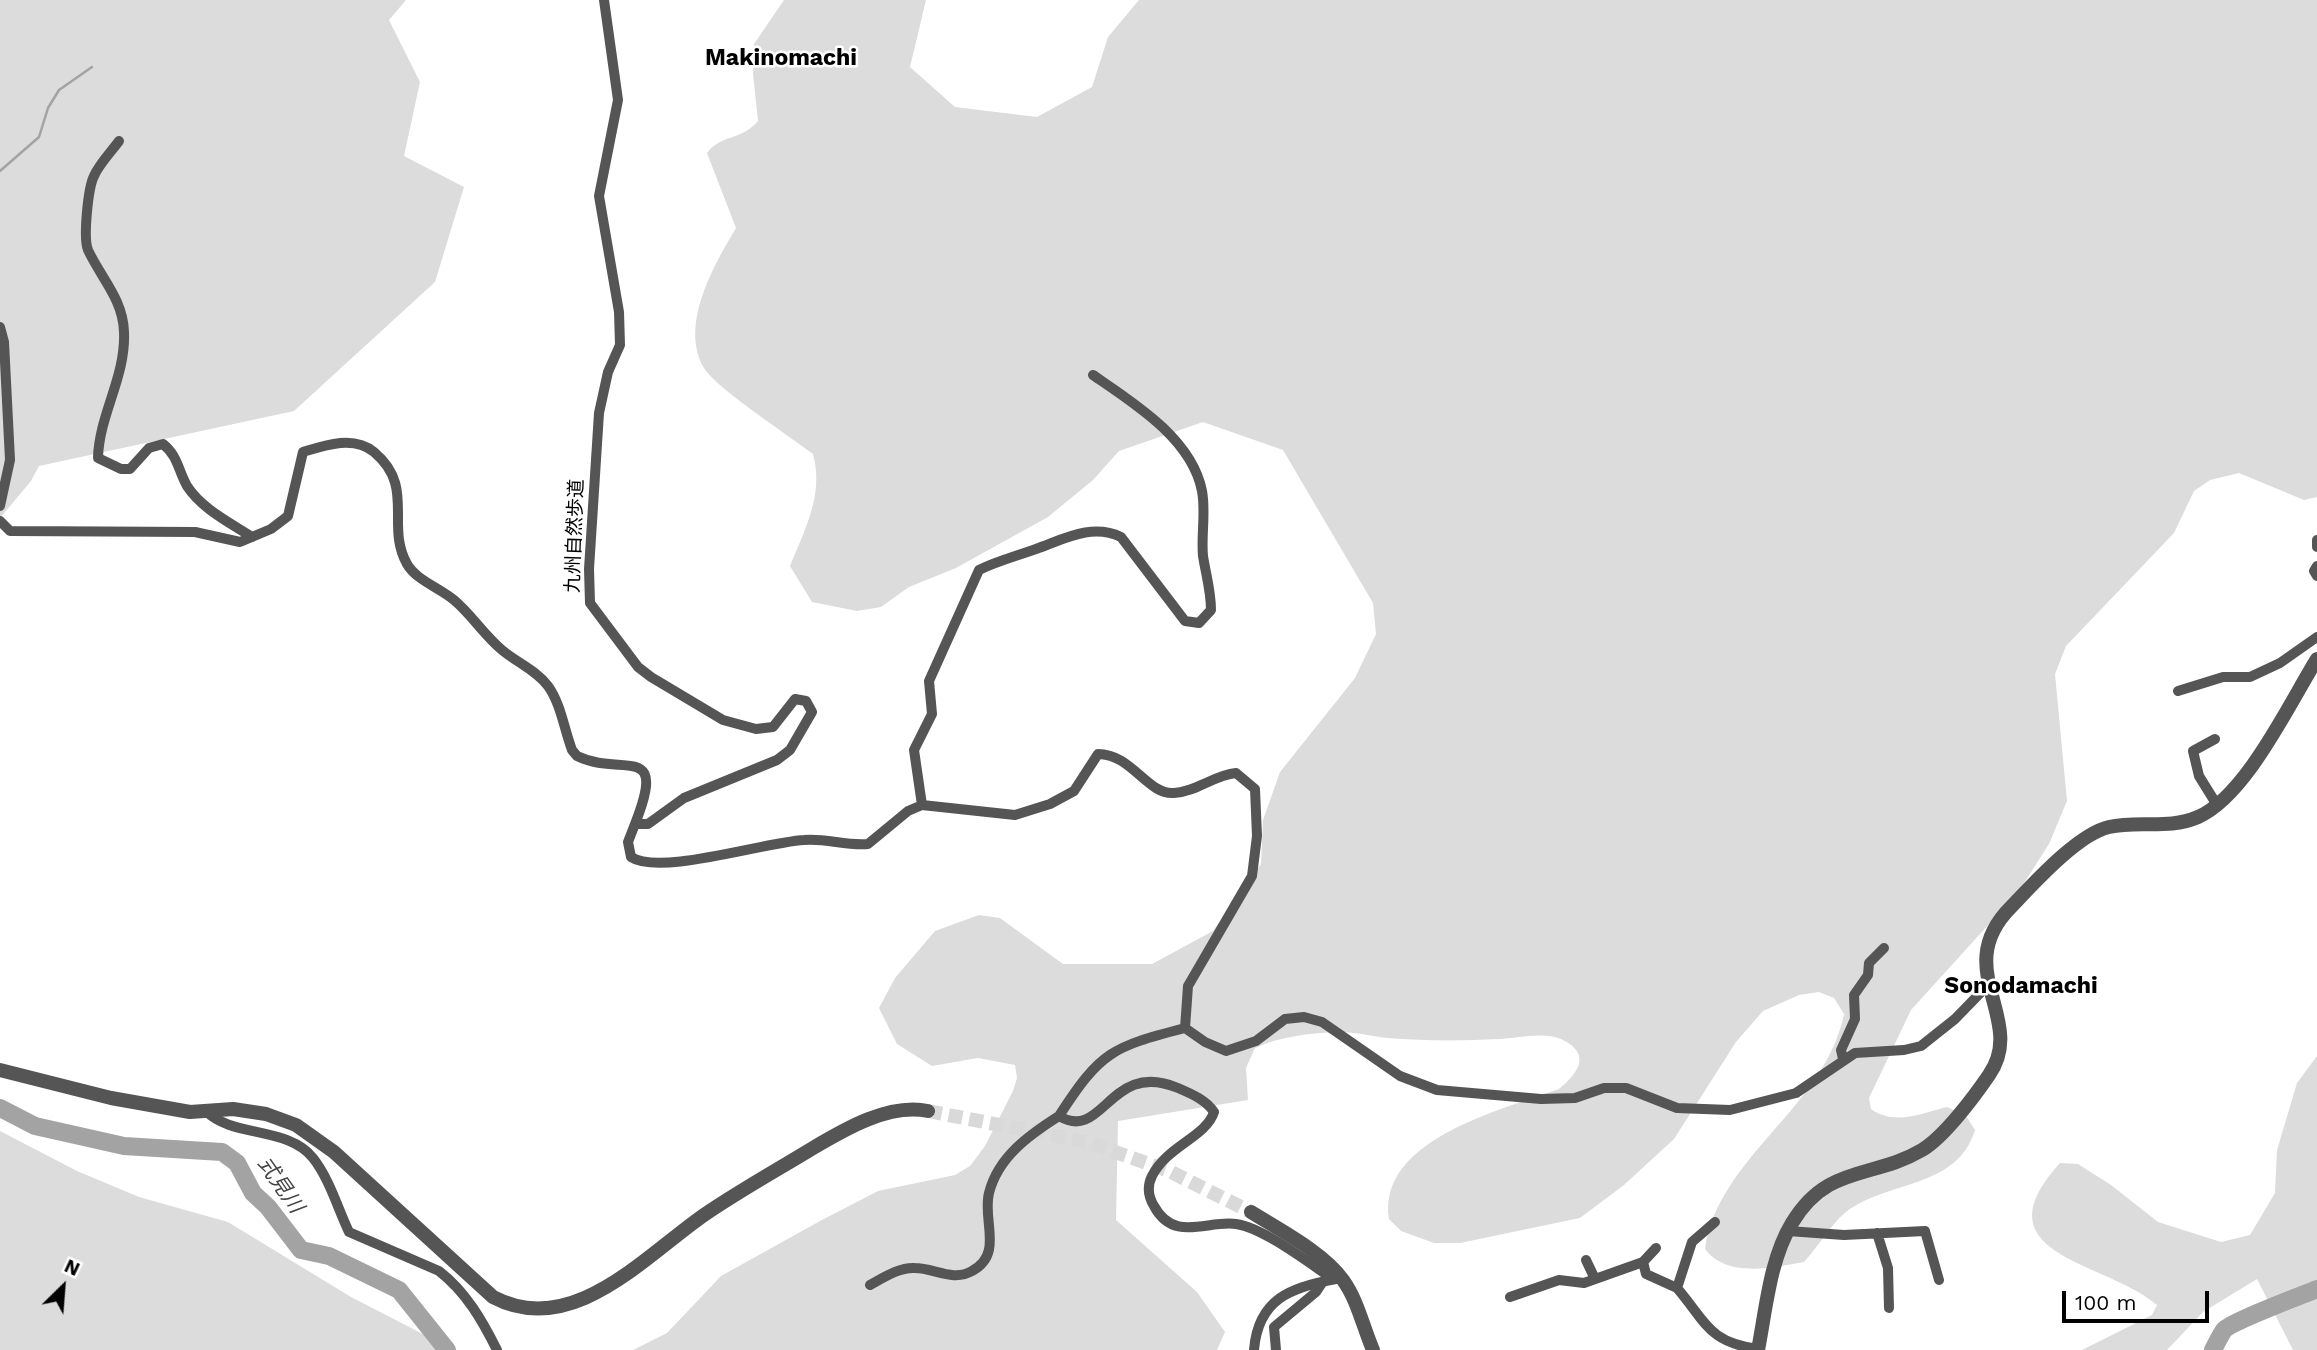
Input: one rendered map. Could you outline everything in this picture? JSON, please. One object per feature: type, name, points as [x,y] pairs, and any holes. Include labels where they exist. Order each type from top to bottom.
[{"type":"street","name":"九州自然歩道","points":[[604,0],[618,100],[599,195],[619,312],[620,345],[608,372],[599,413],[589,569],[590,603],[638,667],[723,720],[756,729],[773,727],[795,699],[806,701],[812,712],[790,750],[778,760],[684,798],[648,824],[635,824]]},
{"type":"street","points":[[119,141],[93,176],[85,238],[89,251],[116,295],[124,331],[122,363],[99,442],[98,458],[121,469],[130,469],[149,448],[163,444],[175,453],[187,486],[206,508],[252,537]]},
{"type":"street","points":[[0,327],[4,342],[10,460],[0,506]]},
{"type":"street","points":[[922,805],[914,750],[932,714],[929,681],[979,570],[1061,538],[1109,531],[1121,537],[1185,621],[1199,623],[1211,610],[1203,556],[1203,494],[1197,472],[1164,429],[1130,400],[1093,375]]},
{"type":"street","points":[[0,520],[10,531],[195,532],[240,542],[271,529],[288,516],[303,452],[324,445],[353,442],[372,449],[390,467],[399,488],[399,543],[408,566],[455,600],[502,650],[547,685],[556,701],[572,750],[577,756],[605,763],[636,766],[644,774],[648,792],[628,849],[631,857],[646,864],[671,863],[804,840],[868,845],[908,811],[922,805],[1002,815],[1024,814],[1074,791],[1098,754],[1110,754],[1125,761],[1160,791],[1174,793],[1220,774],[1236,773],[1255,789],[1257,836],[1252,876],[1188,986],[1185,1028]]},
{"type":"street","points":[[2317,540],[2317,547]]},
{"type":"street","points":[[2317,566],[2314,571],[2317,576]]},
{"type":"street","points":[[2178,691],[2223,677],[2250,677],[2280,663],[2317,637]]},
{"type":"street","points":[[1643,1262],[1646,1274],[1677,1288],[1706,1328],[1737,1346],[1758,1350],[1773,1274],[1788,1231],[1801,1209],[1831,1182],[1925,1149],[1981,1085],[1995,1064],[2000,1042],[1996,1010],[1985,967],[1986,948],[2009,909],[2093,833],[2120,826],[2169,825],[2198,817],[2234,792],[2315,668]]},
{"type":"street","points":[[2215,739],[2193,751],[2199,776],[2217,805]]},
{"type":"street","points":[[1843,1059],[1841,1050],[1855,1018],[1856,989],[1868,975],[1869,963],[1884,948]]},
{"type":"street","points":[[870,1285],[899,1270],[914,1268],[950,1275],[974,1271],[987,1257],[992,1240],[987,1219],[989,1194],[998,1171],[1014,1148],[1059,1116],[1080,1084],[1115,1050],[1128,1042],[1185,1028],[1205,1042],[1226,1051],[1256,1041],[1285,1019],[1304,1017],[1322,1022],[1400,1076],[1437,1090],[1541,1099],[1575,1098],[1604,1087],[1626,1088],[1677,1108],[1699,1111],[1730,1110],[1796,1093],[1843,1059],[1862,1051],[1904,1050],[1921,1046],[1955,1018],[1988,985]]},
{"type":"street","points":[[0,1070],[111,1098],[190,1112],[233,1109],[267,1114],[296,1125],[334,1152],[493,1297],[515,1307],[543,1308],[581,1299],[613,1284],[720,1204],[835,1135],[866,1120],[890,1114],[928,1111]]},
{"type":"street","points":[[1059,1116],[1071,1124],[1082,1122],[1119,1093],[1146,1080],[1169,1084],[1199,1098],[1214,1112],[1210,1122],[1178,1144],[1150,1178],[1148,1191],[1157,1212],[1184,1228],[1199,1229],[1237,1224],[1282,1244],[1338,1279]]},
{"type":"street","points":[[206,1111],[215,1120],[299,1147],[313,1158],[349,1232],[439,1271],[463,1293],[497,1350]]},
{"type":"street","points":[[1251,1212],[1304,1246],[1338,1279],[1362,1315],[1373,1350]]},
{"type":"street","points":[[1677,1288],[1692,1242],[1715,1222]]},
{"type":"street","points":[[1788,1231],[1925,1231],[1939,1280]]},
{"type":"street","points":[[1877,1233],[1888,1268],[1889,1308]]},
{"type":"street","points":[[1510,1297],[1559,1280],[1584,1283],[1643,1262],[1656,1248]]},
{"type":"street","points":[[1586,1260],[1595,1279]]},
{"type":"street","points":[[1254,1350],[1262,1317],[1280,1295],[1338,1279]]},
{"type":"street","points":[[1276,1350],[1274,1327],[1316,1292],[1322,1283]]},
{"type":"shaded area","points":[[0,0],[406,0],[389,20],[420,82],[404,156],[464,187],[435,282],[294,411],[39,466],[31,481],[0,518]]},
{"type":"shaded area","points":[[784,0],[926,0],[910,67],[955,107],[1037,117],[1092,87],[1108,37],[1139,0],[2317,0],[2317,497],[2304,500],[2239,473],[2210,480],[2194,491],[2174,533],[2066,646],[2055,674],[2067,801],[2049,844],[2019,891],[1911,1010],[1869,1098],[1871,1109],[1889,1117],[1909,1117],[1947,1107],[1966,1116],[1975,1130],[1966,1149],[1953,1163],[1920,1181],[1881,1194],[1846,1212],[1804,1262],[1750,1269],[1725,1264],[1705,1249],[1714,1216],[1730,1187],[1816,1077],[1833,1047],[1844,1014],[1834,998],[1819,992],[1799,995],[1763,1011],[1736,1042],[1674,1139],[1624,1185],[1580,1218],[1460,1243],[1434,1243],[1401,1231],[1389,1219],[1390,1192],[1402,1168],[1422,1149],[1448,1132],[1506,1107],[1559,1089],[1571,1078],[1579,1065],[1577,1052],[1563,1040],[1548,1036],[1443,1040],[1387,1038],[1345,1032],[1307,1034],[1255,1048],[1246,1068],[1248,1100],[1118,1121],[1116,1220],[1197,1292],[1225,1332],[1217,1350],[633,1350],[667,1333],[721,1276],[820,1221],[878,1191],[955,1175],[970,1166],[985,1146],[1013,1091],[1017,1078],[1015,1065],[978,1058],[932,1066],[897,1044],[879,1008],[895,978],[935,931],[979,915],[1000,918],[1063,964],[1152,964],[1213,931],[1261,864],[1263,820],[1280,772],[1355,678],[1376,634],[1373,603],[1283,450],[1203,422],[1119,451],[1093,480],[1048,517],[956,568],[909,587],[881,607],[857,611],[812,602],[790,566],[815,498],[816,469],[813,454],[711,377],[697,351],[695,333],[702,296],[718,259],[736,228],[707,153],[718,143],[745,132],[758,121],[753,74],[754,44]]},
{"type":"shaded area","points":[[2317,1056],[2317,1350],[2293,1350],[2257,1279],[2203,1312],[2167,1350],[2082,1350],[2152,1315],[2157,1305],[2135,1290],[2058,1252],[2040,1237],[2032,1218],[2038,1194],[2060,1163],[2078,1164],[2111,1185],[2158,1222],[2221,1242],[2250,1235],[2275,1193],[2277,1150],[2297,1083]]},
{"type":"shaded area","points":[[0,1131],[77,1171],[139,1197],[228,1222],[351,1297],[454,1350],[0,1350]]},
{"type":"waterway","points":[[0,171],[39,137],[48,108],[59,90],[92,67]]},
{"type":"waterway","name":"式見川","points":[[0,1108],[35,1126],[124,1146],[222,1152],[237,1163],[253,1193],[268,1207],[301,1250],[329,1256],[399,1290],[447,1350]]},
{"type":"waterway","name":"式見川","points":[[2213,1350],[2224,1330],[2230,1326],[2317,1289]]},
{"type":"tunnel","points":[[928,1111],[1087,1142],[1169,1171],[1251,1212]]},
{"type":"district","name":"Makinomachi","points":[[781,58]]},
{"type":"district","name":"Sonodamachi","points":[[2021,986]]}]
